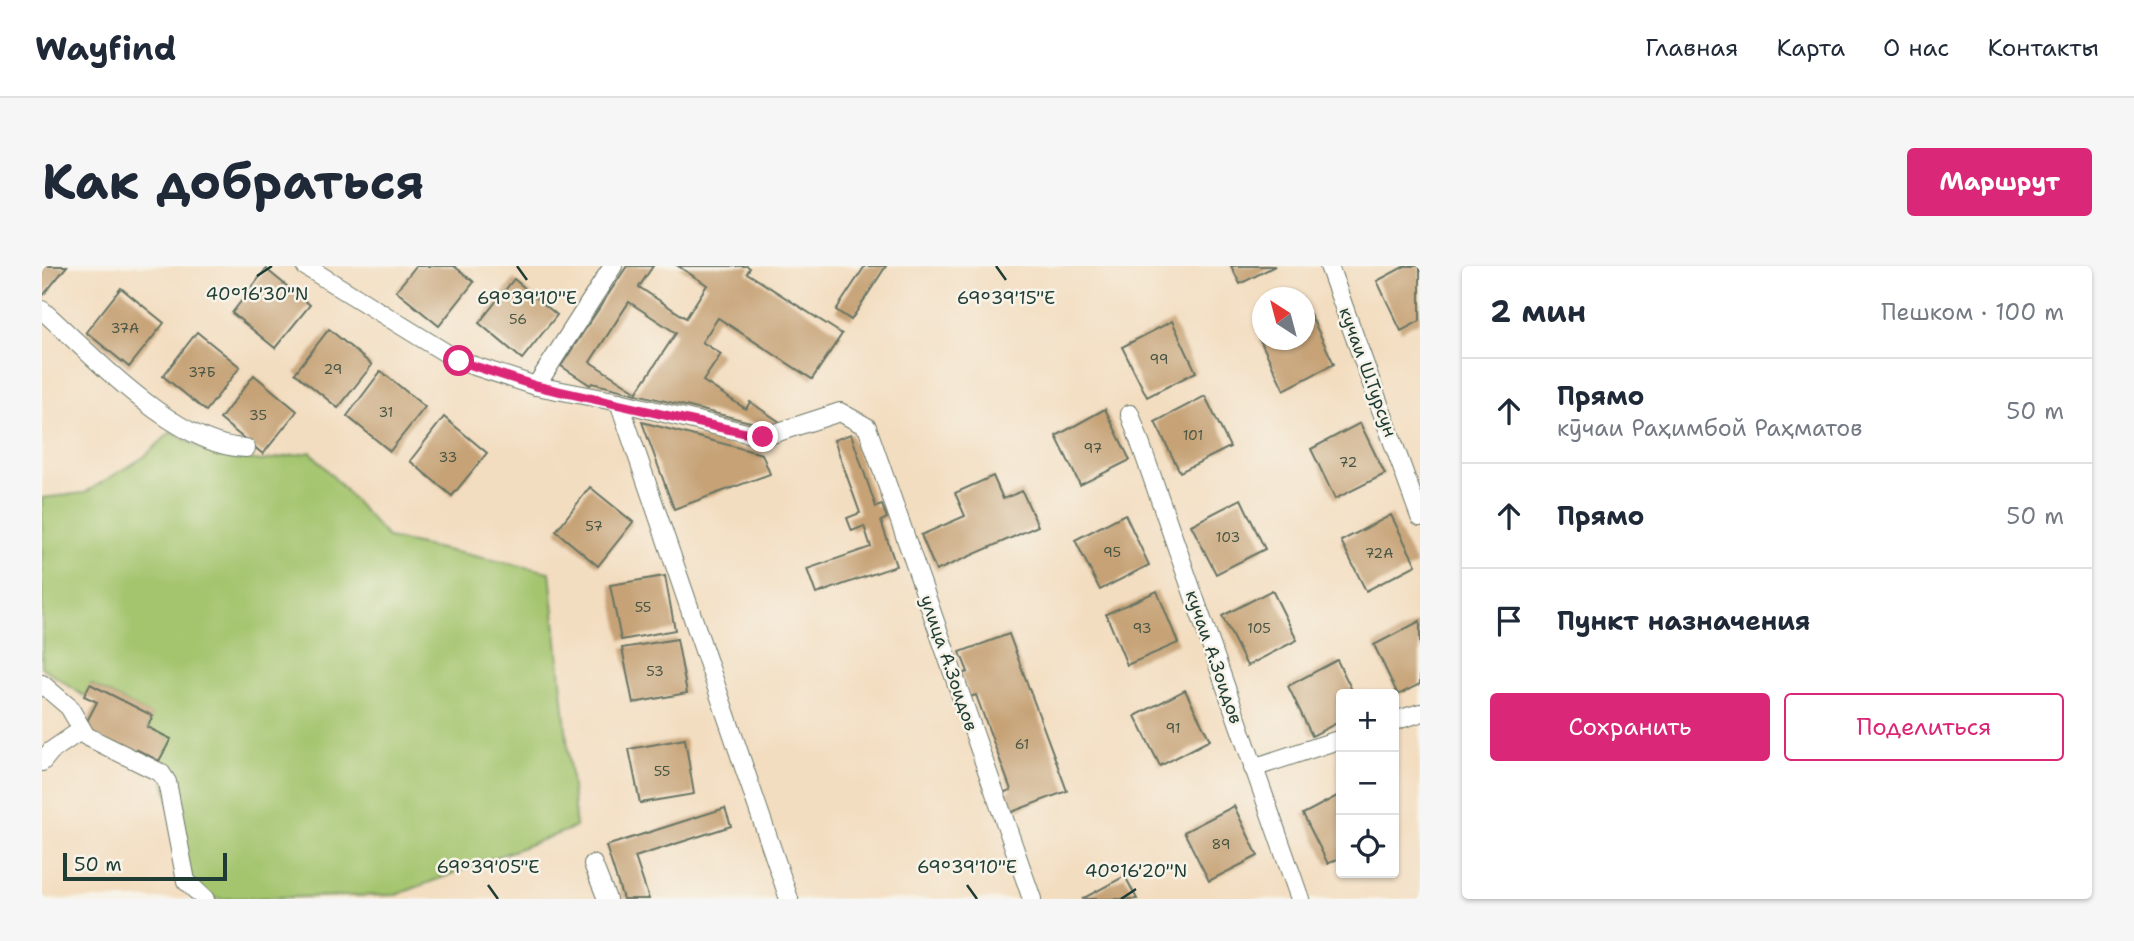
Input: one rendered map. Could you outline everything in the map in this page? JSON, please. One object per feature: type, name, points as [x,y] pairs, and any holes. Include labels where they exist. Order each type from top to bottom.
[{"type":"street","points":[[305,266],[459,361],[536,386],[619,402],[789,899]]},
{"type":"street","points":[[536,386],[613,266]]},
{"type":"street","name":"кучаи Ш.Турсун","points":[[1329,266],[1420,517]]},
{"type":"street","points":[[42,310],[170,423],[233,448],[246,448]]},
{"type":"street","name":"улица А.Зоидов","points":[[619,402],[763,437],[840,412],[866,427],[1032,899]]},
{"type":"street","name":"кучаи А.Зоидов","points":[[1130,414],[1300,899]]},
{"type":"street","points":[[42,684],[69,707],[80,731],[161,774],[167,782],[186,881],[205,899]]},
{"type":"street","points":[[1399,719],[1420,713]]},
{"type":"street","points":[[42,762],[51,751],[80,731]]},
{"type":"street","points":[[1253,768],[1336,741]]},
{"type":"street","points":[[593,864],[607,899]]},
{"type":"green space","points":[[171,432],[211,454],[262,461],[311,452],[388,538],[550,572],[576,827],[396,895],[214,899],[191,884],[159,761],[170,739],[147,727],[152,716],[91,684],[84,696],[42,667],[42,498],[84,493],[144,457]]},
{"type":"building","points":[[42,266],[67,266],[42,297]]},
{"type":"building","points":[[416,266],[454,266],[474,282],[439,326],[396,291]]},
{"type":"building","points":[[627,266],[653,266],[639,287],[686,318],[707,285],[678,266],[747,266],[750,268],[747,273],[842,334],[812,379],[718,318],[702,342],[721,354],[703,381],[746,409],[750,402],[783,424],[771,427],[592,383],[590,385],[561,366]],"holes":[[[629,302],[676,333],[637,392],[590,362]]]},
{"type":"building","points":[[865,266],[886,266],[851,320],[836,310]]},
{"type":"building","points":[[1231,266],[1275,266],[1240,284]]},
{"type":"building","points":[[1405,266],[1420,266],[1420,321],[1401,331],[1377,281]]},
{"type":"building","points":[[266,269],[310,305],[275,348],[232,313]]},
{"type":"building","points":[[514,279],[557,315],[522,359],[479,323]]},
{"type":"building","points":[[121,288],[164,323],[129,367],[86,332]]},
{"type":"building","points":[[1172,321],[1196,372],[1147,397],[1122,347]]},
{"type":"building","points":[[1315,324],[1334,364],[1284,390],[1265,350],[1315,350]]},
{"type":"building","points":[[329,329],[372,365],[338,408],[295,373]]},
{"type":"building","points":[[197,332],[240,367],[206,411],[163,376]]},
{"type":"building","points":[[381,371],[425,407],[390,451],[347,416]]},
{"type":"building","points":[[254,375],[297,411],[263,454],[220,419]]},
{"type":"building","points":[[1205,396],[1230,447],[1180,472],[1155,422]]},
{"type":"building","points":[[1105,409],[1130,460],[1080,485],[1056,436]]},
{"type":"building","points":[[444,417],[487,453],[452,496],[410,461]]},
{"type":"building","points":[[642,422],[762,454],[770,474],[674,509]]},
{"type":"building","points":[[1360,423],[1385,474],[1335,499],[1311,449]]},
{"type":"building","points":[[851,434],[876,507],[882,505],[887,518],[881,521],[896,566],[816,594],[807,569],[871,547],[864,526],[852,531],[847,518],[860,513],[834,440]]},
{"type":"building","points":[[993,476],[1003,499],[1022,491],[1038,526],[936,571],[921,535],[965,516],[955,493]]},
{"type":"building","points":[[590,487],[633,522],[598,566],[556,531]]},
{"type":"building","points":[[1241,499],[1265,549],[1216,574],[1191,525]]},
{"type":"building","points":[[1125,514],[1149,565],[1100,590],[1075,540]]},
{"type":"building","points":[[1391,515],[1416,565],[1366,591],[1341,541]]},
{"type":"building","points":[[665,576],[675,630],[621,640],[610,585]]},
{"type":"building","points":[[1272,590],[1297,640],[1247,666],[1222,616]]},
{"type":"building","points":[[1157,591],[1178,643],[1127,665],[1106,614]]},
{"type":"building","points":[[1420,621],[1420,684],[1399,694],[1399,689],[1395,689],[1374,645]]},
{"type":"building","points":[[1009,634],[1067,791],[1009,813],[1002,793],[1011,790],[976,695],[970,697],[961,674],[968,672],[960,652]]},
{"type":"building","points":[[677,639],[687,693],[633,703],[622,648]]},
{"type":"building","points":[[1337,660],[1352,689],[1336,689],[1336,724],[1312,736],[1288,686]]},
{"type":"building","points":[[90,684],[153,716],[147,727],[171,739],[159,761],[136,749],[133,755],[83,729],[97,702],[84,696]]},
{"type":"building","points":[[1185,690],[1210,740],[1160,766],[1135,716]]},
{"type":"building","points":[[685,739],[694,794],[640,803],[629,749]]},
{"type":"building","points":[[1336,797],[1336,860],[1328,864],[1303,814]]},
{"type":"building","points":[[1234,806],[1258,856],[1209,881],[1184,832]]},
{"type":"building","points":[[725,808],[731,826],[635,857],[649,899],[623,899],[606,846]]},
{"type":"building","points":[[1125,876],[1137,899],[1082,899]]},
{"type":"route","points":[[459,361],[536,386],[619,402],[763,437]]}]
